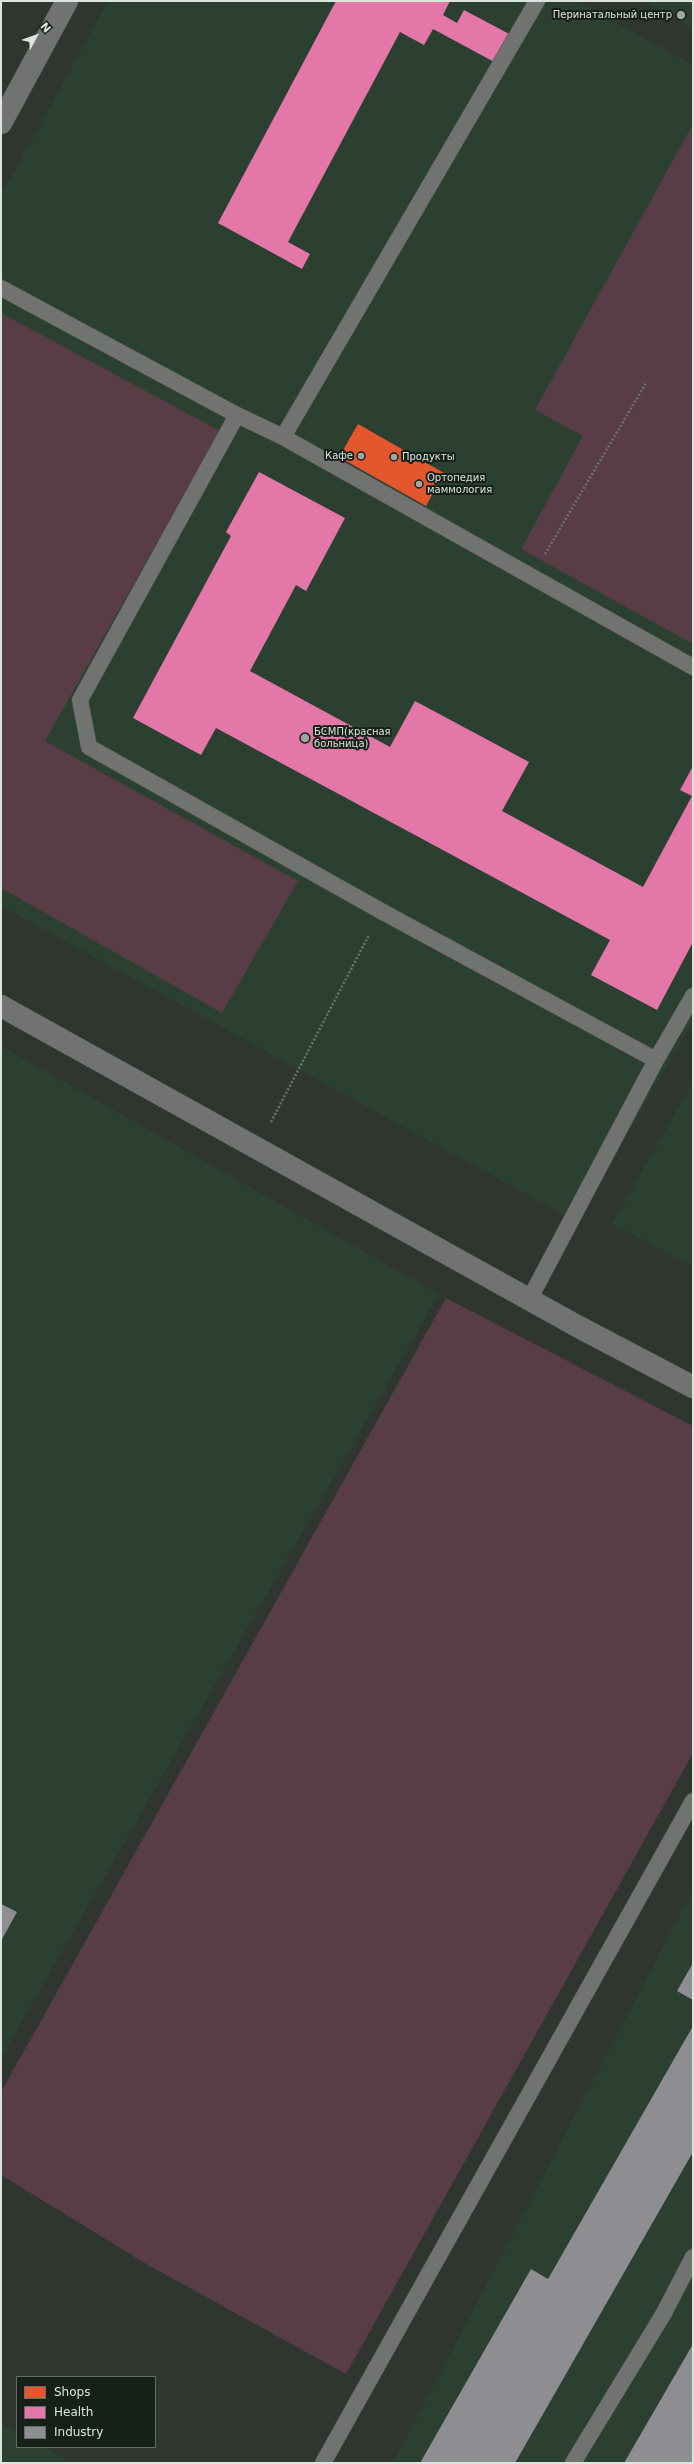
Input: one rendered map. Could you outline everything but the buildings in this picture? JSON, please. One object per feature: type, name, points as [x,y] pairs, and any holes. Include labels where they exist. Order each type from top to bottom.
[{"type":"street","points":[[1,123],[67,1]]},
{"type":"street","points":[[1,1006],[529,1300],[693,1387]]},
{"type":"lane","points":[[283,437],[537,1]]},
{"type":"lane","points":[[1,288],[237,415],[283,437],[693,666]]},
{"type":"lane","points":[[237,415],[80,700],[89,747],[381,910],[656,1060]]},
{"type":"lane","points":[[529,1300],[656,1060],[693,996]]},
{"type":"lane","points":[[323,2463],[693,1801]]},
{"type":"lane","points":[[573,2463],[664,2313],[693,2257]]},
{"type":"path","points":[[532,575],[646,383]]},
{"type":"path","points":[[256,1149],[381,910]]},
{"type":"shaded area","points":[[108,1],[577,1],[693,65],[693,1021],[577,1222],[1,906],[1,196]]},
{"type":"shaded area","name":"Перинатальный центр","points":[[644,1],[693,1],[693,28]]},
{"type":"shaded area","points":[[693,124],[693,644],[521,549],[583,436],[535,410]]},
{"type":"shaded area","points":[[1,313],[220,431],[45,741],[298,881],[222,1013],[1,888]]},
{"type":"shaded area","points":[[1,1046],[439,1294],[1,2058]]},
{"type":"shaded area","points":[[693,1082],[693,1266],[612,1224]]},
{"type":"shaded area","points":[[446,1298],[693,1426],[693,1753],[346,2374],[148,2265],[1,2175],[1,2092]]},
{"type":"shaded area","points":[[693,1890],[693,2463],[393,2463]]},
{"type":"shaded area","points":[[1,2423],[16,2431],[16,2448],[46,2448],[72,2463],[1,2463]]},
{"type":"place","name":"Перинатальный центр","points":[[681,15]]},
{"type":"place","name":"Кафе","points":[[361,456]]},
{"type":"place","name":"Продукты","points":[[394,457]]},
{"type":"place","name":"Ортопедия маммология","points":[[419,484]]},
{"type":"place","name":"БСМП(красная больница)","points":[[305,738]]}]
